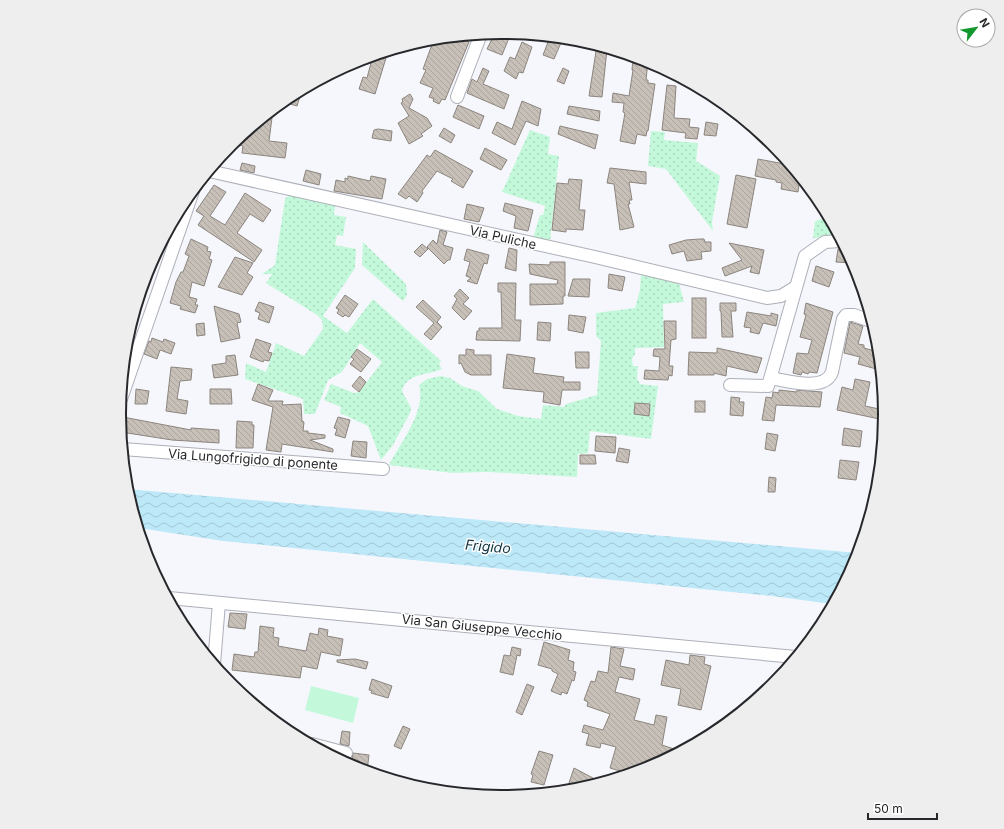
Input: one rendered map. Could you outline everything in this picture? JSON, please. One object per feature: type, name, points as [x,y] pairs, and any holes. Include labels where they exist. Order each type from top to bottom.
[{"type":"street","points":[[458,98],[479,40]]},
{"type":"street","name":"Via Puliche","points":[[215,172],[595,257],[767,298],[781,296],[794,288]]},
{"type":"street","points":[[129,377],[185,214]]},
{"type":"street","points":[[730,385],[768,386],[794,288],[805,256],[825,242],[836,242]]},
{"type":"street","points":[[771,378],[804,384],[827,381],[830,379],[832,372],[843,319],[846,316],[854,316],[865,319]]},
{"type":"street","name":"Via Lungofrigido di ponente","points":[[128,449],[383,469]]},
{"type":"street","name":"Via San Giuseppe Vecchio","points":[[175,599],[789,656]]},
{"type":"street","points":[[215,656],[219,603]]},
{"type":"street","points":[[333,750],[346,753]]},
{"type":"green space","points":[[530,130],[550,137],[548,154],[559,156],[550,242],[533,238],[540,215],[543,215],[545,206],[502,192]]},
{"type":"green space","points":[[651,131],[665,132],[664,140],[698,143],[696,161],[720,176],[712,222],[713,231],[666,169],[648,166]]},
{"type":"green space","points":[[289,195],[335,206],[334,215],[346,217],[343,236],[337,235],[335,245],[356,249],[355,268],[323,316],[347,333],[373,299],[441,361],[439,364],[442,369],[413,378],[404,385],[402,391],[411,408],[410,413],[393,445],[381,460],[368,426],[340,413],[341,407],[324,400],[331,384],[354,393],[359,392],[382,362],[360,343],[342,372],[328,380],[315,414],[304,414],[303,399],[245,379],[246,363],[266,372],[276,343],[304,356],[323,329],[322,320],[317,315],[266,283],[272,274],[262,274],[275,265],[285,199]]},
{"type":"green space","points":[[822,219],[832,236],[813,238],[815,221]]},
{"type":"green space","points":[[363,242],[406,284],[407,295],[403,301],[362,265]]},
{"type":"green space","points":[[641,275],[679,283],[684,302],[663,304],[664,347],[635,348],[635,354],[632,359],[633,366],[638,366],[637,378],[640,384],[658,386],[651,439],[590,431],[588,453],[578,454],[577,477],[488,472],[452,473],[389,465],[406,437],[416,416],[419,406],[419,385],[427,379],[441,376],[450,378],[462,386],[478,391],[497,409],[518,416],[541,419],[543,405],[564,407],[566,404],[597,395],[601,341],[596,336],[596,313],[635,308],[640,290]]},
{"type":"green space","points":[[311,686],[359,698],[353,723],[305,710]]},
{"type":"water","name":"Frigido","points":[[134,490],[851,552],[839,581],[826,603],[772,596],[223,541],[144,529]]},
{"type":"building","points":[[492,39],[508,39],[502,55],[487,49]]},
{"type":"building","points":[[453,42],[469,42],[445,100],[442,99],[439,104],[433,101],[434,99],[429,97],[433,88],[420,83],[426,70],[423,69],[432,46]]},
{"type":"building","points":[[522,42],[532,47],[523,73],[519,72],[516,79],[504,71],[510,57],[515,59]]},
{"type":"building","points":[[548,42],[561,44],[554,59],[543,55]]},
{"type":"building","points":[[596,51],[606,54],[602,97],[589,96]]},
{"type":"building","points":[[386,58],[375,94],[359,89],[363,77],[367,78],[371,63]]},
{"type":"building","points":[[633,63],[647,69],[646,80],[648,80],[648,83],[655,84],[648,131],[646,136],[637,134],[635,144],[620,141],[625,113],[623,112],[624,103],[612,102],[613,93],[629,96]]},
{"type":"building","points":[[483,68],[489,71],[483,84],[509,95],[504,109],[467,93],[472,79],[477,82]]},
{"type":"building","points":[[563,68],[569,71],[564,84],[557,81]]},
{"type":"building","points":[[667,85],[676,86],[674,118],[690,119],[689,127],[699,128],[697,139],[685,138],[686,133],[662,130]]},
{"type":"building","points":[[410,94],[413,99],[409,108],[427,118],[432,126],[421,134],[423,136],[409,144],[398,123],[409,116],[401,103],[403,102],[402,99]]},
{"type":"building","points":[[300,98],[297,106],[290,104]]},
{"type":"building","points":[[522,101],[541,109],[538,126],[526,121],[515,145],[492,133],[497,122],[512,129]]},
{"type":"building","points":[[458,105],[484,116],[479,129],[453,117]]},
{"type":"building","points":[[569,106],[600,111],[599,121],[567,114]]},
{"type":"building","points":[[272,118],[269,141],[287,143],[285,158],[242,153],[243,146],[240,145]]},
{"type":"building","points":[[706,122],[718,124],[716,136],[704,135]]},
{"type":"building","points":[[560,126],[598,135],[595,149],[558,134]]},
{"type":"building","points":[[444,128],[455,135],[451,143],[439,136]]},
{"type":"building","points":[[378,129],[392,131],[391,141],[372,138],[374,130]]},
{"type":"building","points":[[485,148],[507,160],[501,170],[480,159]]},
{"type":"building","points":[[435,150],[473,171],[463,188],[451,181],[453,179],[437,171],[422,191],[423,193],[417,202],[409,196],[406,199],[398,194],[427,155],[430,157]]},
{"type":"building","points":[[758,159],[781,163],[799,185],[798,192],[781,189],[782,183],[776,182],[776,180],[755,176]]},
{"type":"building","points":[[242,163],[255,166],[254,173],[240,170]]},
{"type":"building","points":[[610,168],[646,172],[646,184],[629,182],[632,200],[629,200],[630,204],[628,204],[634,227],[620,230],[614,184],[607,183]]},
{"type":"building","points":[[306,170],[321,174],[319,185],[303,181]]},
{"type":"building","points":[[736,175],[756,179],[747,228],[727,224]]},
{"type":"building","points":[[348,176],[370,181],[371,176],[386,179],[382,199],[334,191],[336,180],[345,182],[345,178],[348,179]]},
{"type":"building","points":[[569,179],[582,180],[579,210],[585,210],[583,230],[566,229],[566,232],[552,230],[557,183],[568,184]]},
{"type":"building","points":[[214,185],[226,192],[210,216],[225,225],[245,193],[271,210],[263,222],[250,214],[237,233],[262,250],[254,262],[198,225],[204,216],[196,211]]},
{"type":"building","points":[[505,203],[533,210],[528,231],[514,228],[516,216],[503,211]]},
{"type":"building","points":[[467,204],[484,208],[479,222],[464,219]]},
{"type":"building","points":[[440,230],[447,232],[443,245],[453,248],[450,260],[444,264],[427,247],[433,240],[437,244]]},
{"type":"building","points":[[191,239],[208,247],[207,251],[211,252],[209,259],[212,260],[204,286],[192,282],[189,297],[197,299],[195,305],[198,305],[195,313],[180,309],[181,306],[170,303],[176,282],[181,272],[183,272],[189,256],[185,254]]},
{"type":"building","points":[[704,239],[705,242],[711,242],[711,251],[701,252],[702,259],[687,261],[684,251],[672,254],[669,245],[686,240]]},
{"type":"building","points":[[729,243],[764,250],[759,274],[750,272],[752,266],[725,276],[722,268],[742,260]]},
{"type":"building","points":[[422,244],[428,249],[420,257],[414,252]]},
{"type":"building","points":[[509,248],[517,250],[516,271],[505,268]]},
{"type":"building","points":[[467,249],[489,255],[487,264],[484,263],[477,284],[467,281],[471,278],[466,276],[470,262],[464,260]]},
{"type":"building","points":[[838,249],[839,249],[845,263],[836,262]]},
{"type":"building","points":[[235,257],[253,263],[247,273],[253,277],[242,295],[218,287]]},
{"type":"building","points":[[550,262],[565,262],[565,296],[563,296],[563,304],[530,305],[530,284],[557,284],[558,280],[530,274],[529,264],[550,265]]},
{"type":"building","points":[[816,266],[834,272],[829,287],[812,281]]},
{"type":"building","points":[[609,274],[625,277],[622,291],[608,288]]},
{"type":"building","points":[[573,279],[590,279],[589,297],[568,296]]},
{"type":"building","points":[[498,283],[516,283],[515,320],[521,320],[520,341],[476,340],[477,331],[479,331],[479,328],[502,328],[501,292],[498,292]]},
{"type":"building","points":[[460,289],[469,298],[463,304],[472,311],[464,320],[452,308],[457,299],[454,296]]},
{"type":"building","points":[[345,295],[358,304],[349,317],[345,315],[343,317],[337,313],[339,310],[336,308]]},
{"type":"building","points":[[692,298],[706,298],[706,338],[692,338]]},
{"type":"building","points":[[423,300],[441,317],[437,322],[442,327],[431,340],[424,334],[434,323],[416,307]]},
{"type":"building","points":[[259,302],[274,307],[269,323],[258,319],[260,313],[255,311]]},
{"type":"building","points":[[720,303],[736,303],[736,311],[731,311],[733,337],[722,337]]},
{"type":"building","points":[[806,303],[833,312],[817,373],[809,372],[808,374],[802,372],[801,375],[793,373],[797,353],[808,354],[812,340],[800,337],[806,315],[804,314]]},
{"type":"building","points":[[214,306],[239,314],[241,322],[237,323],[240,338],[221,342]]},
{"type":"building","points":[[747,312],[771,316],[771,313],[778,315],[776,326],[763,323],[759,334],[750,332],[751,328],[744,327]]},
{"type":"building","points":[[569,315],[586,317],[583,333],[568,330]]},
{"type":"building","points":[[664,321],[676,321],[676,339],[671,340],[669,366],[673,366],[672,376],[669,375],[668,380],[644,379],[645,370],[659,371],[660,357],[653,356],[654,349],[665,349]]},
{"type":"building","points":[[538,322],[551,323],[550,341],[537,340]]},
{"type":"building","points":[[850,322],[863,326],[858,344],[864,345],[864,348],[872,350],[874,368],[858,364],[860,357],[844,353]]},
{"type":"building","points":[[204,323],[205,335],[197,336],[196,324]]},
{"type":"building","points":[[152,338],[163,342],[164,339],[175,343],[171,354],[160,350],[157,359],[144,354],[149,341],[151,342]]},
{"type":"building","points":[[256,339],[271,344],[268,352],[272,353],[269,361],[264,360],[263,362],[250,357]]},
{"type":"building","points":[[717,348],[762,358],[757,373],[727,366],[726,376],[714,373],[714,375],[688,375],[689,352],[717,353]]},
{"type":"building","points":[[357,349],[371,359],[361,372],[350,364],[354,359],[351,357]]},
{"type":"building","points":[[466,349],[474,350],[474,355],[491,355],[491,375],[471,375],[465,372],[461,363],[459,364],[459,355],[466,355]]},
{"type":"building","points":[[575,352],[589,352],[589,368],[576,368]]},
{"type":"building","points":[[507,354],[535,358],[533,373],[564,377],[563,382],[580,382],[580,390],[562,390],[560,405],[543,402],[544,392],[503,388]]},
{"type":"building","points":[[235,355],[238,375],[214,378],[212,365],[226,363],[226,356]]},
{"type":"building","points":[[171,367],[192,369],[191,380],[180,381],[177,399],[188,401],[186,414],[166,411]]},
{"type":"building","points":[[360,376],[366,382],[359,392],[352,386]]},
{"type":"building","points":[[855,379],[870,382],[865,406],[878,409],[878,419],[837,410],[842,387],[853,390]]},
{"type":"building","points":[[258,384],[273,390],[268,401],[283,401],[282,405],[301,404],[302,421],[304,422],[303,431],[325,435],[325,438],[310,440],[333,449],[333,452],[282,444],[281,452],[266,450],[273,407],[252,400]]},
{"type":"building","points":[[136,389],[149,391],[147,404],[135,404]]},
{"type":"building","points":[[210,389],[231,389],[232,404],[210,404]]},
{"type":"building","points":[[779,390],[822,392],[820,407],[776,405],[774,421],[762,420],[766,397],[772,398],[773,392],[779,393]]},
{"type":"building","points":[[731,397],[740,398],[739,402],[744,402],[743,416],[730,415]]},
{"type":"building","points":[[695,401],[705,401],[705,412],[695,412]]},
{"type":"building","points":[[635,403],[650,404],[649,416],[634,414]]},
{"type":"building","points":[[338,417],[350,420],[345,438],[335,435],[337,429],[334,428]]},
{"type":"building","points":[[126,418],[191,430],[191,428],[219,430],[219,443],[172,440],[127,433]]},
{"type":"building","points":[[237,421],[252,422],[252,425],[254,425],[253,448],[236,448]]},
{"type":"building","points":[[844,428],[862,431],[860,447],[842,445]]},
{"type":"building","points":[[767,433],[778,435],[775,451],[765,449]]},
{"type":"building","points":[[596,436],[616,437],[615,453],[595,451]]},
{"type":"building","points":[[353,441],[367,442],[366,458],[351,456]]},
{"type":"building","points":[[619,448],[630,450],[628,463],[616,461]]},
{"type":"building","points":[[580,455],[595,455],[596,464],[580,464]]},
{"type":"building","points":[[840,460],[859,462],[856,480],[838,478]]},
{"type":"building","points":[[769,477],[776,478],[775,492],[768,492]]},
{"type":"building","points":[[230,613],[247,614],[245,629],[228,627]]},
{"type":"building","points":[[260,626],[274,628],[273,637],[279,638],[278,646],[306,651],[310,633],[318,635],[319,628],[328,630],[327,636],[343,639],[340,656],[321,652],[317,669],[302,666],[300,678],[232,670],[234,654],[254,657],[255,652],[258,652]]},
{"type":"building","points":[[544,642],[570,650],[568,660],[574,662],[573,671],[576,672],[574,681],[572,680],[567,694],[562,692],[561,695],[551,691],[558,674],[552,671],[552,669],[538,665]]},
{"type":"building","points":[[512,647],[521,649],[520,656],[517,655],[513,675],[500,672],[504,655],[510,656]]},
{"type":"building","points":[[611,647],[624,649],[620,666],[635,669],[633,680],[619,677],[615,692],[640,699],[634,720],[654,725],[656,715],[667,717],[662,745],[673,749],[620,771],[610,768],[616,747],[601,743],[600,748],[586,745],[589,734],[582,732],[584,725],[603,730],[610,714],[587,706],[588,702],[584,700],[591,681],[595,682],[598,671],[608,673]]},
{"type":"building","points":[[690,655],[705,657],[704,664],[711,666],[701,710],[678,705],[681,689],[661,685],[666,660],[689,665]]},
{"type":"building","points":[[355,659],[368,662],[366,669],[337,662],[337,660]]},
{"type":"building","points":[[372,679],[392,686],[388,698],[371,693],[372,691],[369,690]]},
{"type":"building","points":[[527,684],[534,687],[522,715],[516,712]]},
{"type":"building","points":[[403,726],[410,729],[401,749],[394,746]]},
{"type":"building","points":[[342,731],[350,732],[349,746],[340,744]]},
{"type":"building","points":[[539,751],[553,755],[544,785],[531,782],[533,775],[531,774]]},
{"type":"building","points":[[353,753],[369,755],[368,765],[352,758]]},
{"type":"building","points":[[574,768],[593,778],[575,783],[569,784]]}]
